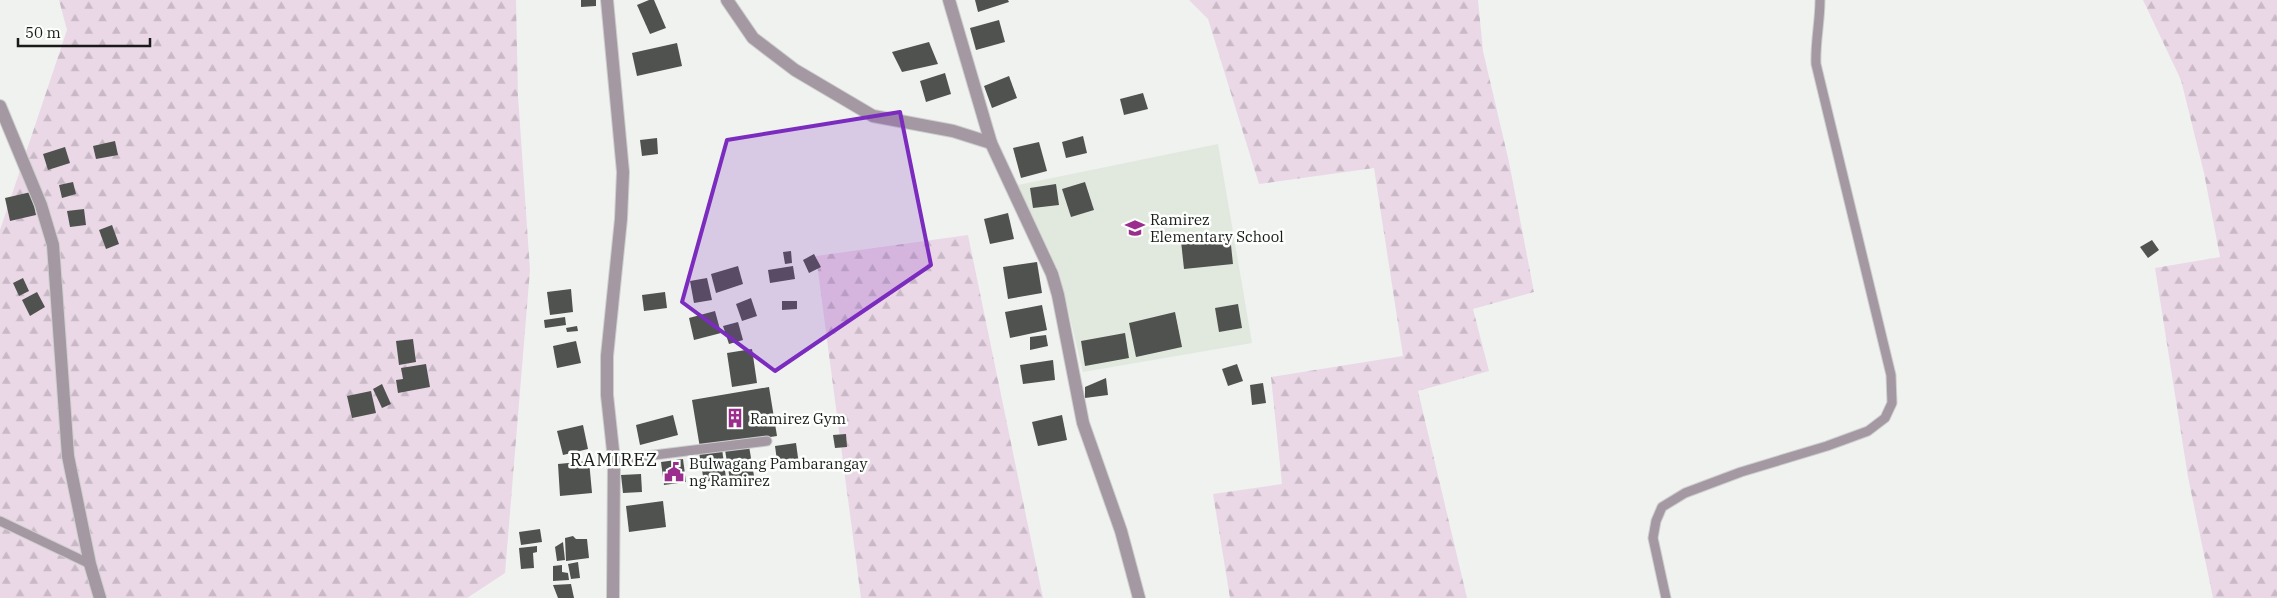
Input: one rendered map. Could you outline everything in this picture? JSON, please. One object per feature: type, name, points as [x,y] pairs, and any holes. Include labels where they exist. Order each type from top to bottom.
[{"type":"street","points":[[607,0],[623,172],[621,219],[607,356],[608,395],[614,460],[613,598]]},
{"type":"street","points":[[727,0],[753,38],[795,70],[872,116],[953,131],[991,143]]},
{"type":"street","points":[[949,0],[991,143],[1052,274],[1083,423],[1121,530],[1139,598]]},
{"type":"street","points":[[0,106],[41,205],[53,245],[68,456],[90,564],[100,598]]},
{"type":"lane","points":[[1666,598],[1653,538],[1656,521],[1662,507],[1684,493],[1868,431],[1884,418],[1892,403],[1891,375],[1816,64],[1815,48],[1819,25],[1820,0]]},
{"type":"lane","points":[[614,460],[767,441]]},
{"type":"lane","points":[[0,521],[90,564]]},
{"type":"highlighted area","points":[[900,112],[931,265],[775,371],[682,302],[727,140]]},
{"type":"shaded area","name":"Ramirez Elementary School","points":[[1218,144],[1252,343],[1083,372],[1059,272],[1018,185]]},
{"type":"green space","points":[[59,0],[516,0],[518,96],[530,270],[505,573],[467,598],[0,598],[0,230],[67,30]]},
{"type":"green space","points":[[1189,0],[1478,0],[1483,51],[1509,162],[1534,292],[1473,309],[1489,371],[1418,391],[1467,598],[1230,598],[1213,494],[1282,484],[1271,377],[1403,356],[1374,168],[1259,184],[1208,19]]},
{"type":"green space","points":[[2143,0],[2277,0],[2277,598],[2213,598],[2188,477],[2155,268],[2220,257],[2204,173],[2181,80]]},
{"type":"green space","points":[[968,235],[1043,598],[861,598],[816,256]]},
{"type":"building","points":[[581,0],[596,0],[596,6],[581,7]]},
{"type":"building","points":[[654,0],[666,28],[650,34],[637,5]]},
{"type":"building","points":[[975,0],[1008,0],[1009,2],[978,12]]},
{"type":"building","points":[[999,20],[1005,42],[976,50],[970,28]]},
{"type":"building","points":[[929,42],[938,64],[902,72],[892,52]]},
{"type":"building","points":[[677,43],[682,66],[637,76],[632,53]]},
{"type":"building","points":[[945,73],[951,94],[926,102],[920,81]]},
{"type":"building","points":[[1009,76],[1017,98],[992,108],[984,86]]},
{"type":"building","points":[[1143,93],[1148,109],[1124,115],[1120,99]]},
{"type":"building","points":[[1083,136],[1087,153],[1066,158],[1062,142]]},
{"type":"building","points":[[657,138],[658,154],[642,156],[640,140]]},
{"type":"building","points":[[115,141],[118,155],[96,159],[93,146]]},
{"type":"building","points":[[1039,142],[1047,171],[1021,178],[1013,148]]},
{"type":"building","points":[[65,147],[70,163],[48,170],[43,154]]},
{"type":"building","points":[[73,182],[76,194],[62,198],[59,185]]},
{"type":"building","points":[[1085,182],[1094,210],[1071,217],[1062,189]]},
{"type":"building","points":[[1056,184],[1059,205],[1033,208],[1030,188]]},
{"type":"building","points":[[31,192],[36,215],[10,221],[5,198]]},
{"type":"building","points":[[84,209],[86,225],[70,227],[67,211]]},
{"type":"building","points":[[1008,213],[1014,239],[990,244],[984,219]]},
{"type":"building","points":[[112,225],[119,244],[106,249],[99,230]]},
{"type":"building","points":[[1230,236],[1233,264],[1184,269],[1181,241]]},
{"type":"building","points":[[2152,240],[2159,250],[2148,258],[2140,247]]},
{"type":"building","points":[[791,251],[792,263],[785,264],[783,252]]},
{"type":"building","points":[[814,254],[821,267],[809,273],[803,260]]},
{"type":"building","points":[[1037,262],[1042,293],[1008,299],[1003,267]]},
{"type":"building","points":[[738,266],[743,284],[716,293],[711,274]]},
{"type":"building","points":[[793,266],[795,279],[770,283],[768,270]]},
{"type":"building","points":[[23,278],[29,291],[19,296],[13,283]]},
{"type":"building","points":[[707,278],[712,300],[694,303],[690,281]]},
{"type":"building","points":[[571,289],[573,312],[550,315],[547,292]]},
{"type":"building","points":[[37,292],[45,307],[30,316],[22,300]]},
{"type":"building","points":[[665,292],[667,308],[644,311],[642,295]]},
{"type":"building","points":[[751,298],[757,316],[742,321],[736,304]]},
{"type":"building","points":[[782,301],[797,301],[797,309],[782,310]]},
{"type":"building","points":[[1238,304],[1242,328],[1219,332],[1215,308]]},
{"type":"building","points":[[1042,305],[1047,330],[1010,338],[1005,312]]},
{"type":"building","points":[[715,311],[721,333],[694,340],[689,318]]},
{"type":"building","points":[[1175,312],[1182,347],[1136,357],[1129,323]]},
{"type":"building","points":[[565,317],[566,325],[545,328],[544,320]]},
{"type":"building","points":[[738,322],[743,340],[729,344],[723,326]]},
{"type":"building","points":[[577,326],[578,331],[567,332],[566,328]]},
{"type":"building","points":[[1125,333],[1129,358],[1085,366],[1081,341]]},
{"type":"building","points":[[1046,335],[1048,346],[1030,350],[1030,337]]},
{"type":"building","points":[[413,339],[416,362],[399,365],[396,341]]},
{"type":"building","points":[[576,341],[581,363],[557,368],[553,346]]},
{"type":"building","points":[[752,349],[757,383],[732,387],[727,353]]},
{"type":"building","points":[[1053,360],[1055,380],[1023,384],[1020,365]]},
{"type":"building","points":[[426,364],[430,387],[398,393],[396,380],[403,379],[401,368]]},
{"type":"building","points":[[1237,364],[1243,381],[1228,386],[1222,369]]},
{"type":"building","points":[[1106,378],[1108,395],[1085,398],[1085,387]]},
{"type":"building","points":[[1263,383],[1266,403],[1252,405],[1250,385]]},
{"type":"building","points":[[382,384],[391,404],[382,408],[373,389]]},
{"type":"building","name":"Ramirez Gym","points":[[769,387],[777,436],[700,448],[692,400]]},
{"type":"building","points":[[371,391],[376,413],[352,418],[347,396]]},
{"type":"building","points":[[673,415],[678,435],[640,445],[636,425]]},
{"type":"building","points":[[1062,415],[1067,440],[1038,446],[1032,422]]},
{"type":"building","points":[[583,425],[588,449],[563,455],[557,431]]},
{"type":"building","points":[[846,434],[847,447],[835,448],[833,435]]},
{"type":"building","points":[[796,443],[799,465],[778,468],[775,446]]},
{"type":"building","points":[[749,446],[754,476],[730,480],[725,450]]},
{"type":"building","points":[[722,449],[726,478],[704,482],[699,452]]},
{"type":"building","name":"Bulwagang Pambarangay ng Ramirez","points":[[683,459],[686,482],[664,485],[661,462]]},
{"type":"building","points":[[589,461],[592,493],[560,496],[558,464]]},
{"type":"building","points":[[641,474],[642,492],[623,493],[621,475]]},
{"type":"building","points":[[663,501],[666,527],[629,532],[626,506]]},
{"type":"building","points":[[540,529],[542,542],[521,545],[519,532]]},
{"type":"building","points":[[573,536],[576,539],[587,539],[589,558],[566,561],[565,538]]},
{"type":"building","points":[[563,542],[565,560],[557,561],[555,547]]},
{"type":"building","points":[[537,546],[537,552],[533,553],[534,568],[521,569],[519,548]]},
{"type":"building","points":[[578,562],[580,578],[571,579],[568,564]]},
{"type":"building","points":[[562,565],[562,572],[568,573],[569,580],[553,581],[553,566]]},
{"type":"building","points":[[571,584],[574,598],[558,598],[553,585]]},
{"type":"place","name":"Ramirez Elementary School","points":[[1135,228]]},
{"type":"place","name":"Ramirez Gym","points":[[735,418]]},
{"type":"place","name":"Bulwagang Pambarangay ng Ramirez","points":[[674,472]]},
{"type":"district","name":"RAMIREZ","points":[[614,459]]}]
